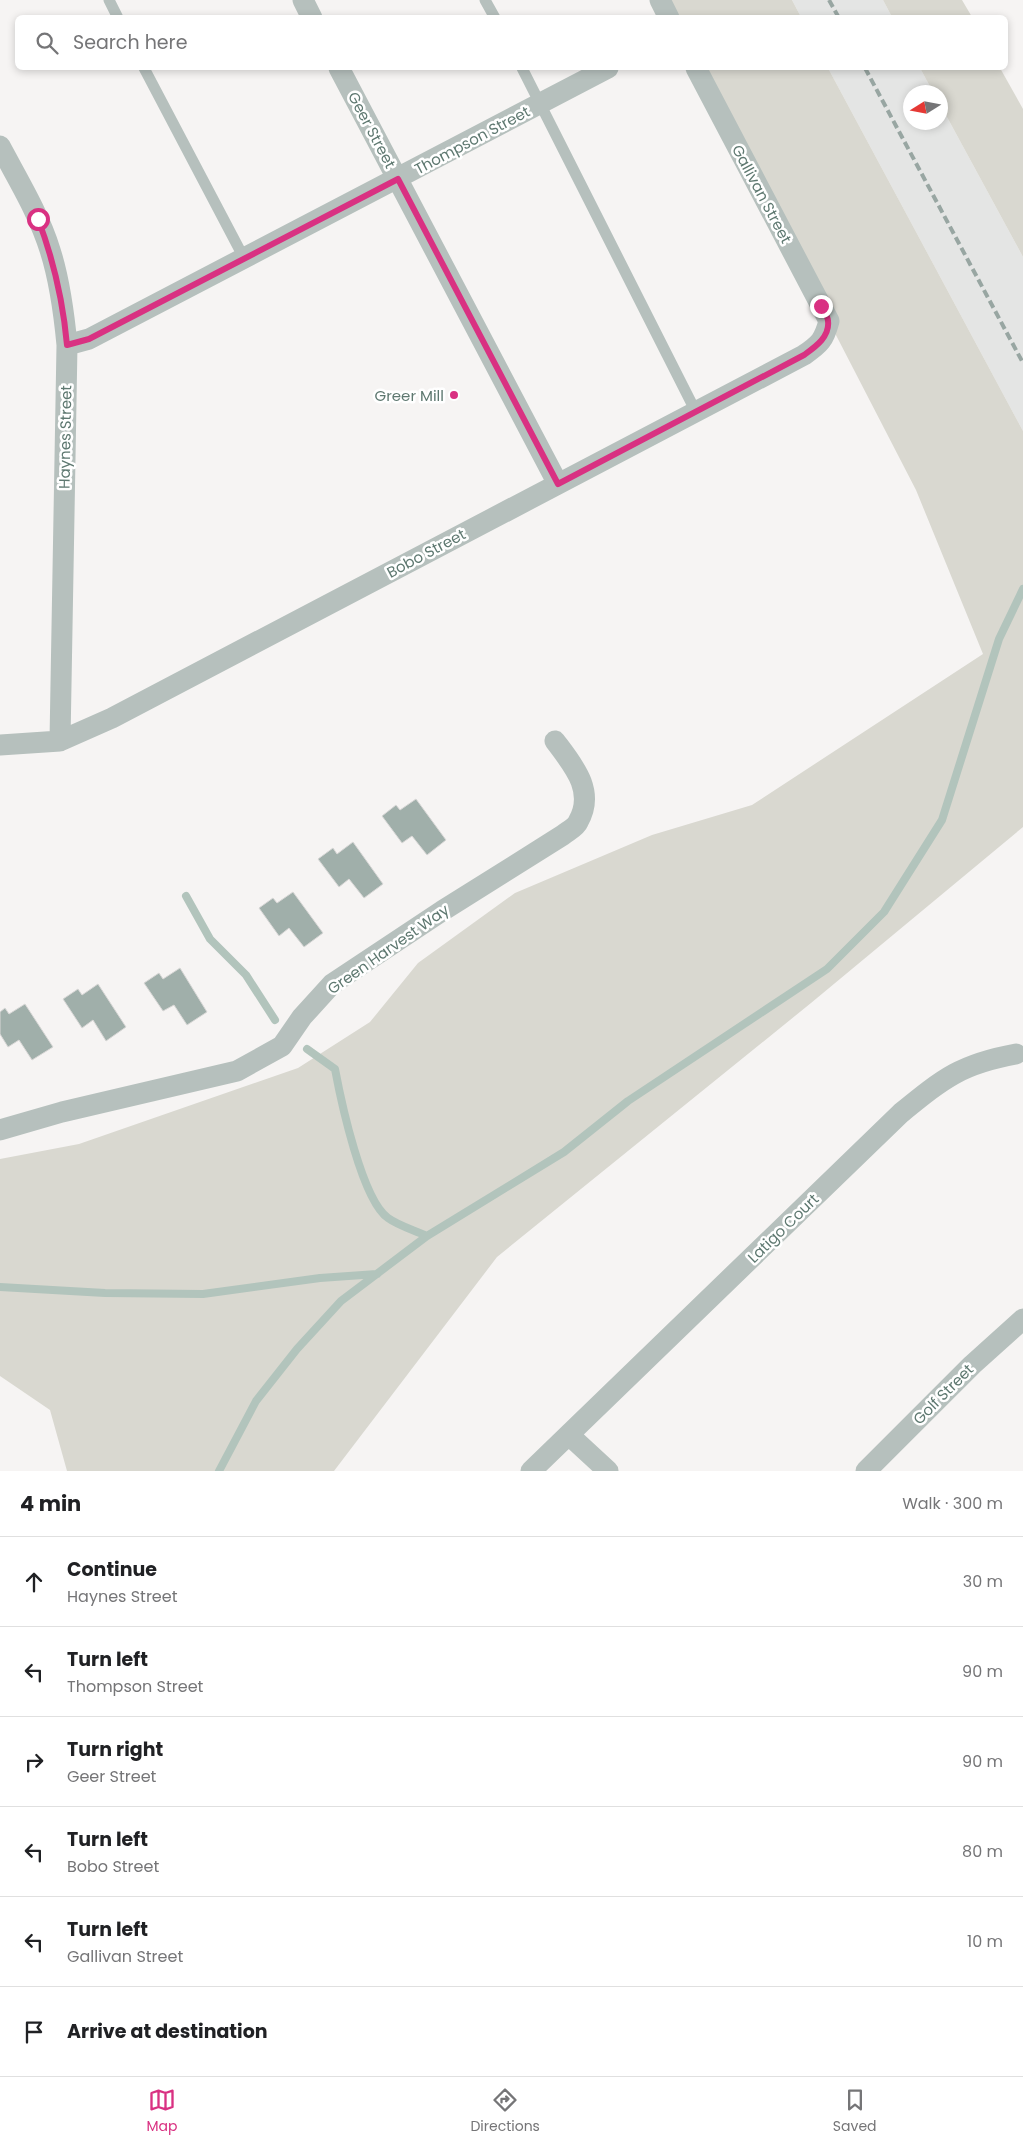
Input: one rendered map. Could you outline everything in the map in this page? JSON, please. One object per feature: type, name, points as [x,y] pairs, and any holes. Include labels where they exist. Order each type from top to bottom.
[{"type":"street","points":[[303,0],[310,15]]},
{"type":"street","points":[[660,0],[668,15]]},
{"type":"street","name":"Geer Street","points":[[340,70],[558,484]]},
{"type":"street","name":"Thompson Street","points":[[67,345],[89,339],[604,70]]},
{"type":"street","name":"Gallivan Street","points":[[697,70],[828,321]]},
{"type":"street","name":"Haynes Street","points":[[0,146],[38,219],[50,249],[63,307],[67,345],[60,741]]},
{"type":"street","name":"Bobo Street","points":[[0,745],[60,741],[112,718],[804,355],[821,343],[826,334],[828,321]]},
{"type":"street","name":"Green Harvest Way","points":[[0,1130],[62,1112],[237,1071],[282,1046],[302,1017],[332,984],[442,911],[563,835],[578,823],[586,797],[578,771],[555,741]]},
{"type":"street","name":"Latigo Court","points":[[531,1471],[901,1113],[940,1081],[963,1068],[988,1059],[1016,1054]]},
{"type":"street","name":"Golf Street","points":[[866,1471],[972,1365],[1023,1319]]},
{"type":"street","points":[[569,1435],[608,1471]]},
{"type":"lane","points":[[108,0],[116,15]]},
{"type":"lane","points":[[486,0],[494,15]]},
{"type":"lane","points":[[145,70],[244,258]]},
{"type":"lane","points":[[523,70],[696,412]]},
{"type":"shaded area","points":[[663,0],[792,0],[800,15],[671,15]]},
{"type":"shaded area","points":[[792,0],[883,0],[891,15],[800,15]]},
{"type":"shaded area","points":[[883,0],[962,0],[971,15],[891,15]]},
{"type":"shaded area","points":[[699,70],[829,70],[1023,431],[1023,827],[811,1003],[497,1257],[334,1471],[67,1471],[50,1410],[0,1376],[0,1159],[79,1144],[298,1068],[370,1022],[418,963],[515,893],[652,835],[752,805],[983,654],[916,490]]},
{"type":"shaded area","points":[[829,70],[921,70],[929,85],[903,85],[903,130],[948,130],[948,119],[1023,257],[1023,431]]},
{"type":"shaded area","points":[[921,70],[1001,70],[1023,109],[1023,257],[948,119],[948,85],[929,85]]},
{"type":"building","points":[[416,799],[446,840],[427,855],[412,836],[402,843],[382,816],[396,805],[400,810]]},
{"type":"building","points":[[353,842],[383,884],[364,898],[349,879],[339,887],[318,859],[333,848],[337,854]]},
{"type":"building","points":[[293,892],[323,933],[304,947],[289,928],[279,936],[259,908],[273,898],[277,903]]},
{"type":"building","points":[[180,968],[207,1012],[187,1025],[174,1005],[163,1011],[144,983],[159,973],[163,979]]},
{"type":"building","points":[[98,984],[126,1027],[106,1041],[93,1020],[82,1028],[63,999],[78,989],[82,995]]},
{"type":"building","points":[[25,1004],[53,1047],[32,1060],[19,1040],[8,1047],[0,1034],[0,1012],[5,1008],[9,1014]]},
{"type":"waterway","points":[[219,1471],[256,1401],[297,1349],[341,1301],[427,1236],[564,1152],[628,1101],[827,969],[884,912],[942,820],[999,639],[1023,589]]},
{"type":"waterway","points":[[186,896],[210,939],[246,975],[275,1020]]},
{"type":"waterway","points":[[307,1049],[335,1069],[354,1149],[361,1171],[379,1208],[392,1221],[427,1236]]},
{"type":"waterway","points":[[0,1287],[105,1293],[203,1294],[320,1278],[377,1274]]},
{"type":"railway","points":[[829,0],[837,15]]},
{"type":"railway","points":[[866,70],[1023,363]]},
{"type":"place","name":"Greer Mill","points":[[454,395]]},
{"type":"route","points":[[38,219],[50,249],[57,276],[67,345],[89,339],[398,179],[558,484],[804,355],[821,343],[826,334],[828,321],[821,306]]}]
